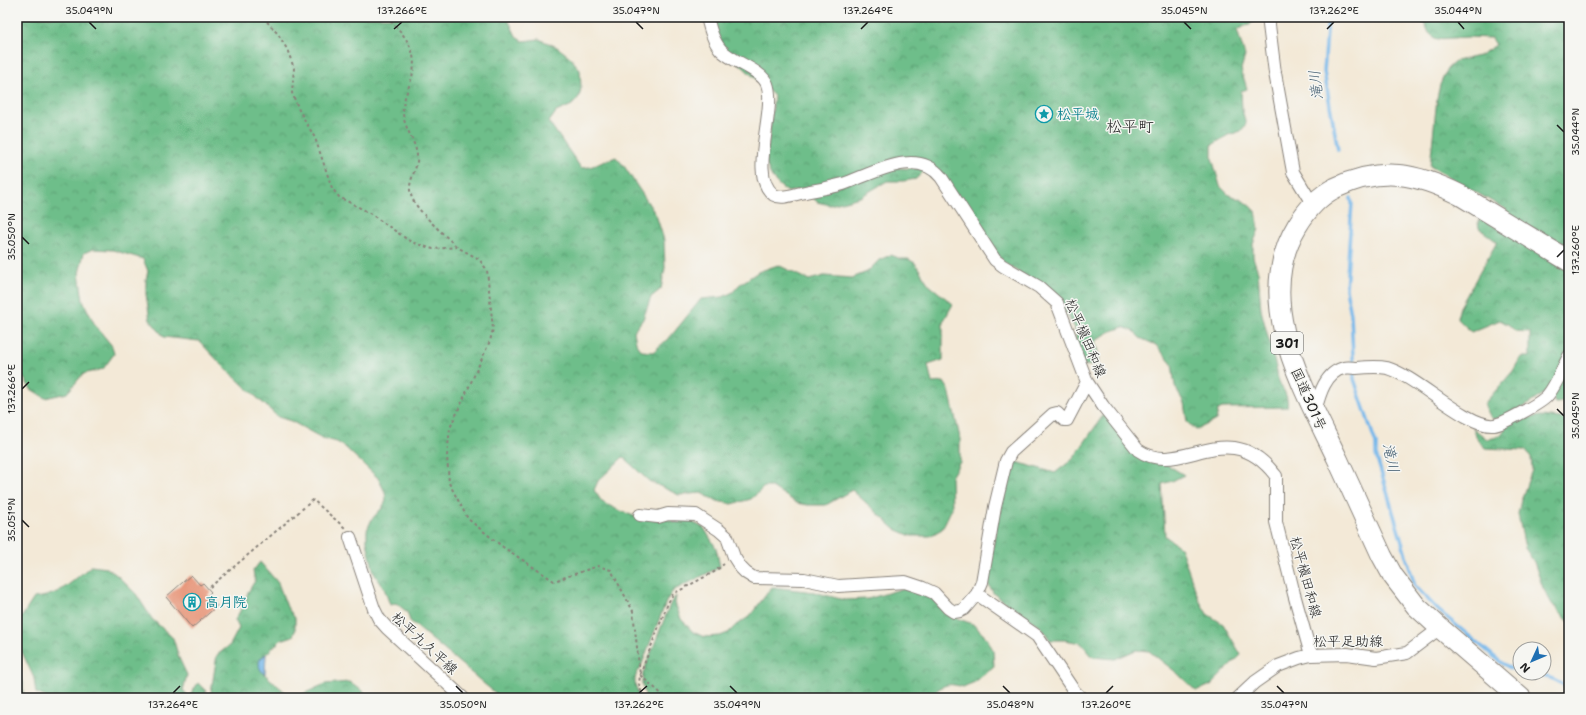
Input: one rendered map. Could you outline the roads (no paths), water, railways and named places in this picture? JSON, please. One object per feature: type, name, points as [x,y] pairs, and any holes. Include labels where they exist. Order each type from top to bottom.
[{"type":"highway","name":"国道301号","points":[[1521,698],[1416,606],[1393,576],[1382,556],[1299,379],[1283,328],[1280,304],[1280,278],[1282,260],[1292,234],[1313,205],[1332,190],[1357,179],[1380,175],[1409,176],[1424,179],[1460,195],[1569,261]]},
{"type":"street","name":"松平槇田和線","points":[[707,17],[712,34],[720,49],[726,55],[759,74],[767,84],[768,107],[765,125],[763,160],[767,187],[773,194],[777,197],[788,196],[842,185],[898,164],[909,163],[929,167],[941,177],[995,260],[1038,287],[1057,303],[1087,382],[1103,406],[1138,450],[1145,455],[1154,457],[1172,457],[1214,448],[1233,447],[1243,450],[1263,460],[1276,476],[1276,522],[1311,655]]},
{"type":"street","points":[[1268,17],[1275,73],[1293,172],[1313,205]]},
{"type":"street","points":[[1315,413],[1320,393],[1327,381],[1338,370],[1353,368],[1387,368],[1405,377],[1479,422],[1495,425],[1514,418],[1547,396],[1569,356]]},
{"type":"street","points":[[640,515],[658,517],[668,514],[696,515],[727,537],[734,557],[746,573],[754,578],[804,579],[838,586],[905,582],[934,593],[948,608],[954,612],[964,609],[977,594],[983,578],[995,506],[1006,461],[1011,452],[1053,414],[1057,413],[1064,420],[1066,420],[1087,382]]},
{"type":"street","name":"松平九久平線","points":[[349,533],[374,610],[379,619],[463,698]]},
{"type":"street","points":[[977,594],[1037,636],[1074,691],[1081,698]]},
{"type":"street","name":"松平足助線","points":[[1238,698],[1255,682],[1278,666],[1311,655],[1347,654],[1376,658],[1407,653],[1440,628]]},
{"type":"water","points":[[266,654],[265,674],[260,669],[259,663],[260,659]]},
{"type":"waterway","name":"滝川","points":[[1328,17],[1324,72],[1338,150]]},
{"type":"waterway","name":"滝川","points":[[1351,198],[1352,203],[1346,289],[1351,314],[1354,379],[1376,444],[1376,455],[1415,586],[1438,610],[1503,664],[1512,669]]},
{"type":"waterway","name":"滝川","points":[[1552,679],[1559,682],[1569,691]]},
{"type":"place","name":"松平城","points":[[1044,114]]},
{"type":"place","name":"高月院","points":[[192,602]]},
{"type":"district","name":"松平町","points":[[1130,126]]}]
